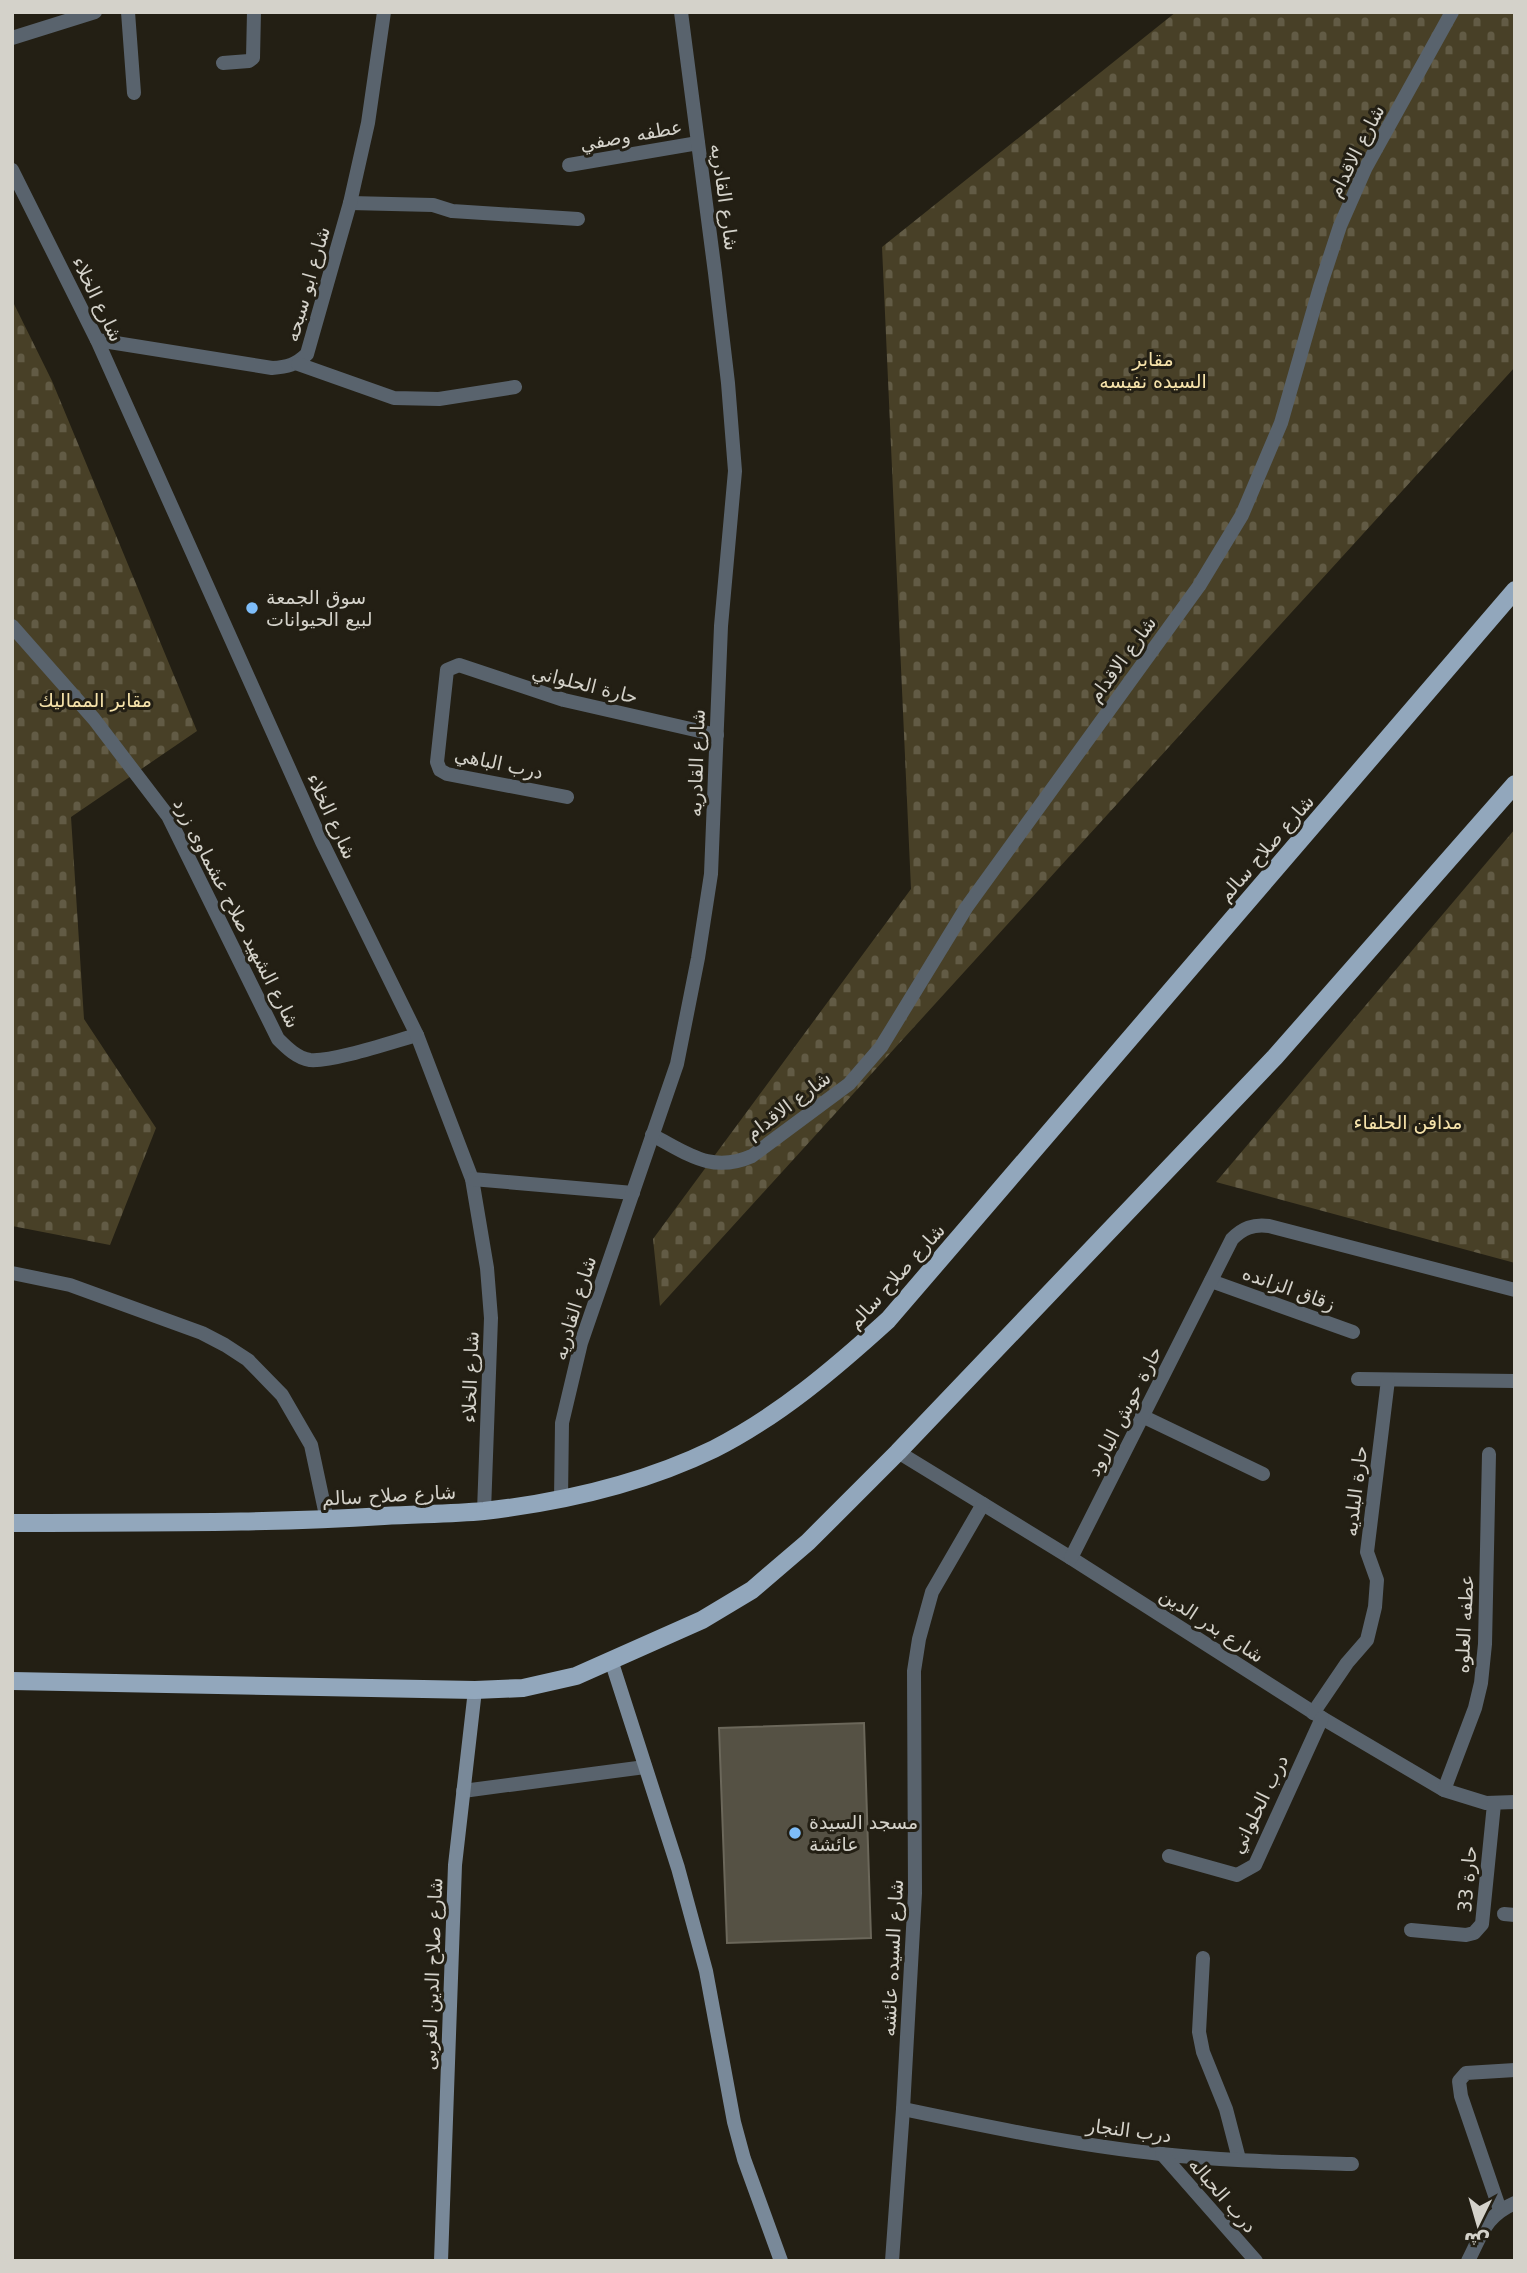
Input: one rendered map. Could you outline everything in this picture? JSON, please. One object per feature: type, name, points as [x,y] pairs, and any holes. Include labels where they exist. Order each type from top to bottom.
[{"type":"main road","name":"شارع صلاح سالم","points":[[12,1523],[327,1520],[484,1511],[561,1499],[633,1482],[713,1449],[769,1417],[827,1376],[888,1320],[1515,590]]},
{"type":"main road","points":[[12,1681],[474,1690],[523,1688],[576,1676],[702,1620],[752,1590],[807,1542],[898,1451],[1275,1057],[1515,784]]},
{"type":"main road","points":[[611,1660],[678,1868],[706,1971],[744,2160],[781,2261]]},
{"type":"main road","name":"شارع صلاح الدين الغربى","points":[[441,2261],[455,1865],[474,1690]]},
{"type":"street","points":[[12,38],[95,12]]},
{"type":"street","points":[[128,12],[134,93]]},
{"type":"street","points":[[223,63],[249,61],[253,58],[254,12]]},
{"type":"street","name":"شارع ابو سبحه","points":[[97,340],[272,368],[298,364],[306,355],[350,203],[368,123],[384,12]]},
{"type":"street","name":"شارع القادريه","points":[[561,1499],[562,1423],[581,1343],[677,1063],[698,958],[710,874],[721,626],[735,471],[728,383],[681,12]]},
{"type":"street","name":"شارع الاقدام","points":[[652,1135],[712,1163],[739,1161],[751,1156],[849,1084],[881,1046],[966,908],[1199,586],[1242,515],[1281,423],[1340,226],[1366,167],[1452,12]]},
{"type":"street","name":"عطفه وصفي","points":[[569,166],[698,143]]},
{"type":"street","name":"شارع الخلاء","points":[[12,170],[97,340],[322,842],[417,1035],[472,1180],[487,1268],[491,1318],[484,1511]]},
{"type":"street","points":[[350,203],[433,205],[452,211],[578,219]]},
{"type":"street","points":[[298,364],[394,398],[439,399],[515,387]]},
{"type":"street","name":"شارع الشهيد صلاح عشماوى زرد","points":[[12,626],[94,719],[168,816],[278,1039],[291,1053],[309,1060],[327,1059],[417,1035]]},
{"type":"street","name":"حارة الحلواني","points":[[447,670],[460,665],[564,700],[716,736]]},
{"type":"street","name":"درب الباهي","points":[[447,670],[438,762],[440,770],[447,774],[567,797]]},
{"type":"street","points":[[472,1180],[633,1193]]},
{"type":"street","name":"حارة حوش البارود","points":[[1071,1558],[1231,1240],[1239,1232],[1258,1225],[1515,1290]]},
{"type":"street","points":[[12,1273],[70,1285],[202,1333],[248,1360],[282,1395],[311,1445],[327,1520]]},
{"type":"street","name":"زقاق الزانده","points":[[1211,1281],[1353,1332]]},
{"type":"street","points":[[1358,1379],[1515,1381]]},
{"type":"street","name":"حارة البلديه","points":[[1318,1716],[1347,1663],[1367,1640],[1375,1607],[1377,1580],[1367,1552],[1388,1380]]},
{"type":"street","points":[[1142,1416],[1263,1474]]},
{"type":"street","name":"شارع بدر الدين","points":[[898,1451],[1318,1716],[1444,1790],[1494,1804],[1515,1802]]},
{"type":"street","name":"عطفه العلوه","points":[[1444,1790],[1475,1708],[1481,1683],[1485,1644],[1489,1454]]},
{"type":"street","name":"شارع السيده عائشه","points":[[892,2261],[904,2109],[915,1893],[915,1671],[919,1639],[932,1592],[983,1504]]},
{"type":"street","name":"درب الحلواني","points":[[1169,1856],[1237,1875],[1255,1865],[1318,1716]]},
{"type":"street","points":[[463,1791],[645,1767]]},
{"type":"street","name":"حارة 33","points":[[1411,1930],[1466,1934],[1479,1929],[1482,1924],[1494,1804]]},
{"type":"street","points":[[1203,1958],[1199,2032],[1203,2052],[1226,2109],[1239,2160]]},
{"type":"street","points":[[1500,2210],[1461,2096],[1460,2081],[1466,2073],[1515,2070]]},
{"type":"street","name":"درب النجار","points":[[904,2109],[1063,2141],[1162,2154],[1352,2164]]},
{"type":"street","name":"درب الحباله","points":[[1162,2154],[1256,2261]]},
{"type":"street","points":[[1468,2261],[1487,2222],[1500,2210],[1515,2203]]},
{"type":"green space","name":"مقابر السيده نفيسه","points":[[1176,12],[1515,12],[1515,367],[660,1306],[653,1239],[911,889],[882,247]]},
{"type":"green space","name":"مقابر المماليك","points":[[12,300],[52,381],[197,731],[71,817],[84,1019],[156,1128],[110,1245],[12,1226]]},
{"type":"green space","name":"مدافن الحلفاء","points":[[1515,829],[1515,1263],[1216,1182]]},
{"type":"building","name":"مسجد السيدة عائشة","points":[[864,1723],[871,1938],[727,1943],[719,1728]]},
{"type":"place","name":"سوق الجمعة لبيع الحيوانات","points":[[252,608]]},
{"type":"place","name":"مسجد السيدة عائشة","points":[[795,1833]]}]
